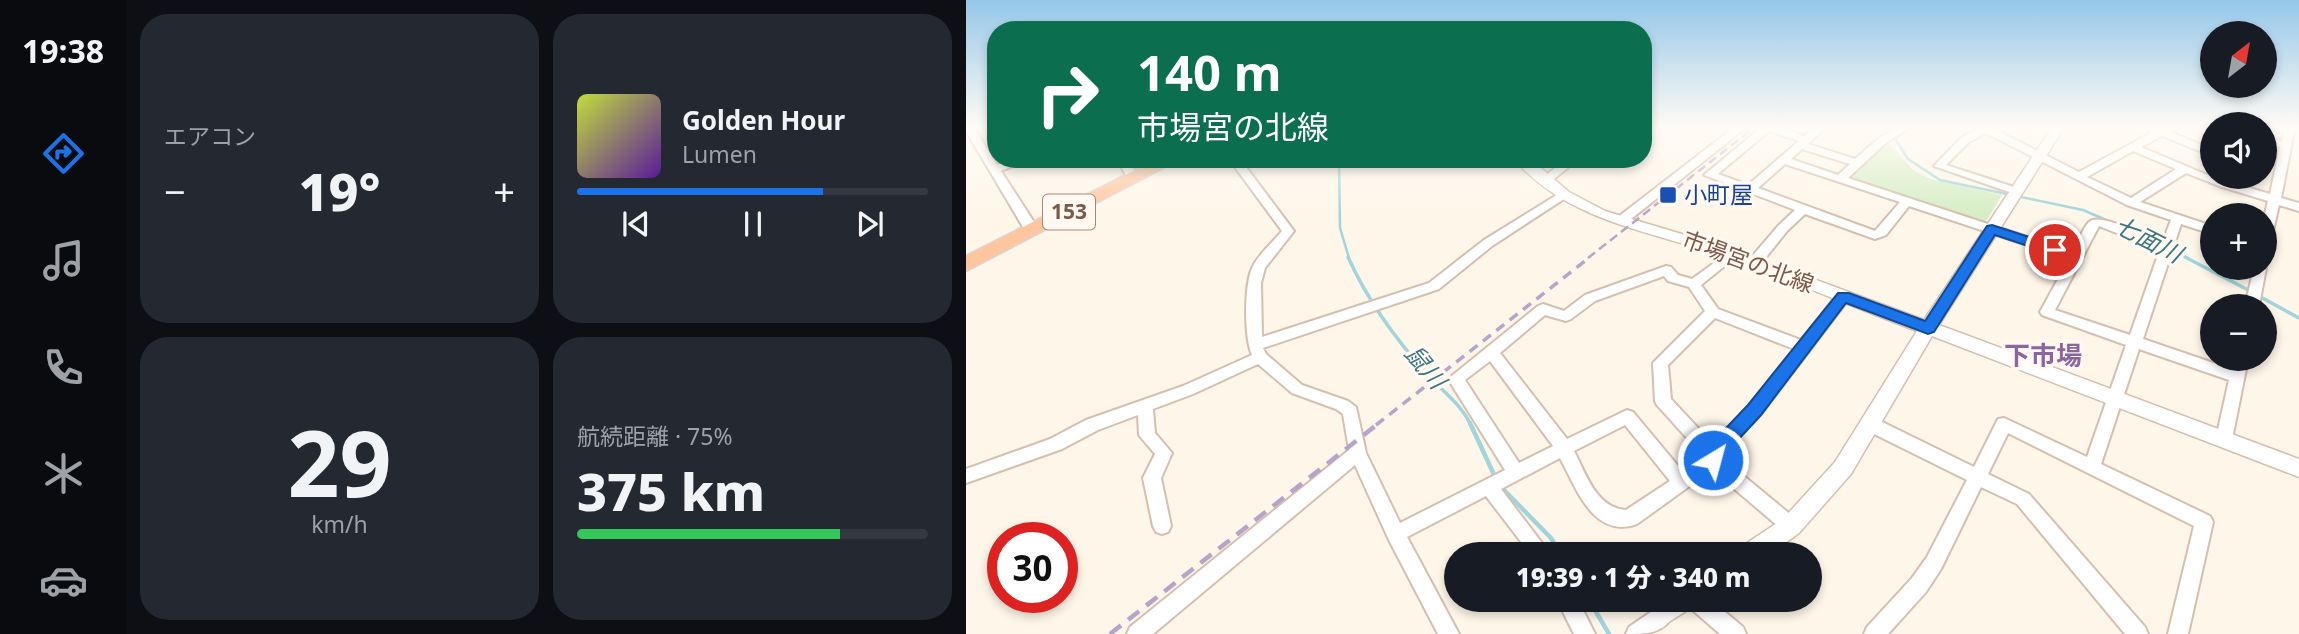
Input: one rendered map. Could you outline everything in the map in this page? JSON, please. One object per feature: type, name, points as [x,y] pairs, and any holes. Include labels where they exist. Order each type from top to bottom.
[{"type":"highway","name":"153","points":[[966,264],[1153,168]]},
{"type":"street","points":[[1622,220],[1704,156]]},
{"type":"street","points":[[1733,156],[1710,175],[1875,235],[1882,232],[1907,201]]},
{"type":"street","points":[[1749,190],[1788,156]]},
{"type":"street","points":[[1836,156],[1856,163]]},
{"type":"street","points":[[1840,179],[1866,156]]},
{"type":"street","points":[[1949,156],[1939,166],[2014,194]]},
{"type":"street","points":[[1768,542],[1791,526],[1843,468],[1928,328],[2039,156]]},
{"type":"street","points":[[2040,156],[2130,202],[2200,226]]},
{"type":"street","points":[[2080,176],[2119,156]]},
{"type":"street","points":[[2152,156],[2184,169],[2299,207]]},
{"type":"street","points":[[2273,203],[2283,156]]},
{"type":"street","points":[[1783,160],[2076,257]]},
{"type":"street","points":[[998,168],[995,169],[1033,230]]},
{"type":"street","points":[[1126,168],[1132,179]]},
{"type":"street","points":[[1241,168],[1288,231],[1259,267],[1254,283],[1258,351],[1297,389],[1342,405],[1350,411],[1358,453],[1395,534],[1449,634]]},
{"type":"street","name":"市場宮の北線","points":[[1532,168],[1564,195],[1600,214],[1732,254],[2299,468]]},
{"type":"street","points":[[1546,180],[1562,168]]},
{"type":"street","points":[[2130,202],[2184,169]]},
{"type":"street","points":[[966,476],[1056,444],[1092,425],[1144,407],[1258,351],[1368,307],[1434,286],[1488,243],[1564,195]]},
{"type":"street","points":[[1754,262],[1803,209]]},
{"type":"street","points":[[2092,465],[2177,219]]},
{"type":"street","points":[[2167,249],[2098,222],[2047,312],[2237,377]]},
{"type":"street","points":[[1694,284],[1732,254]]},
{"type":"street","points":[[1513,474],[1456,379],[1543,309],[1566,316],[1590,298],[1666,270],[1673,278],[1694,284],[1713,312],[1804,348]]},
{"type":"street","points":[[1491,352],[1564,449],[1584,489],[1597,507],[1620,519],[1631,518],[1713,457],[1755,410],[1843,297]]},
{"type":"street","points":[[1713,312],[1660,363],[1663,401],[1713,457],[1791,526]]},
{"type":"street","points":[[2224,439],[2238,371]]},
{"type":"street","points":[[1144,407],[1147,435],[1164,453],[1152,478],[1162,526]]},
{"type":"street","points":[[1395,534],[1627,416],[1681,482]]},
{"type":"street","points":[[1870,424],[2023,499],[2138,634]]},
{"type":"street","points":[[1874,634],[1920,585],[1934,563],[2004,424],[2204,522],[2178,634]]},
{"type":"street","points":[[1137,634],[1358,453]]},
{"type":"street","points":[[1488,485],[1532,542]]},
{"type":"street","points":[[1573,612],[1585,634]]},
{"type":"street","points":[[1636,634],[1665,612]]},
{"type":"street","points":[[1710,612],[1736,634]]},
{"type":"green space","points":[[1871,156],[1900,156],[1913,170],[1930,179],[2002,195],[1985,223],[1849,180],[1847,177]]},
{"type":"waterway","name":"七面川","points":[[1906,156],[1940,180],[2083,210],[2164,245]]},
{"type":"waterway","name":"鼠川","points":[[1339,168],[1340,228],[1349,258]]},
{"type":"waterway","name":"七面川","points":[[2170,249],[2188,258]]},
{"type":"waterway","name":"鼠川","points":[[1348,257],[1373,304],[1394,334],[1428,375],[1457,404],[1471,424]]},
{"type":"waterway","name":"七面川","points":[[2185,257],[2250,291]]},
{"type":"waterway","name":"七面川","points":[[2277,306],[2299,318]]},
{"type":"waterway","name":"鼠川","points":[[1471,424],[1496,479]]},
{"type":"waterway","name":"鼠川","points":[[1500,486],[1553,542]]},
{"type":"waterway","name":"鼠川","points":[[1596,612],[1609,634]]},
{"type":"railway","points":[[1588,258],[1718,156]]},
{"type":"railway","points":[[1376,425],[1590,257]]},
{"type":"railway","points":[[1110,634],[1379,423]]},
{"type":"place","name":"小町屋","points":[[1668,195]]},
{"type":"district","name":"下市場","points":[[2043,356]]},
{"type":"route","points":[[1713,460],[1713,455],[1755,410],[1843,297],[1928,328],[1992,229],[2055,250]]}]
